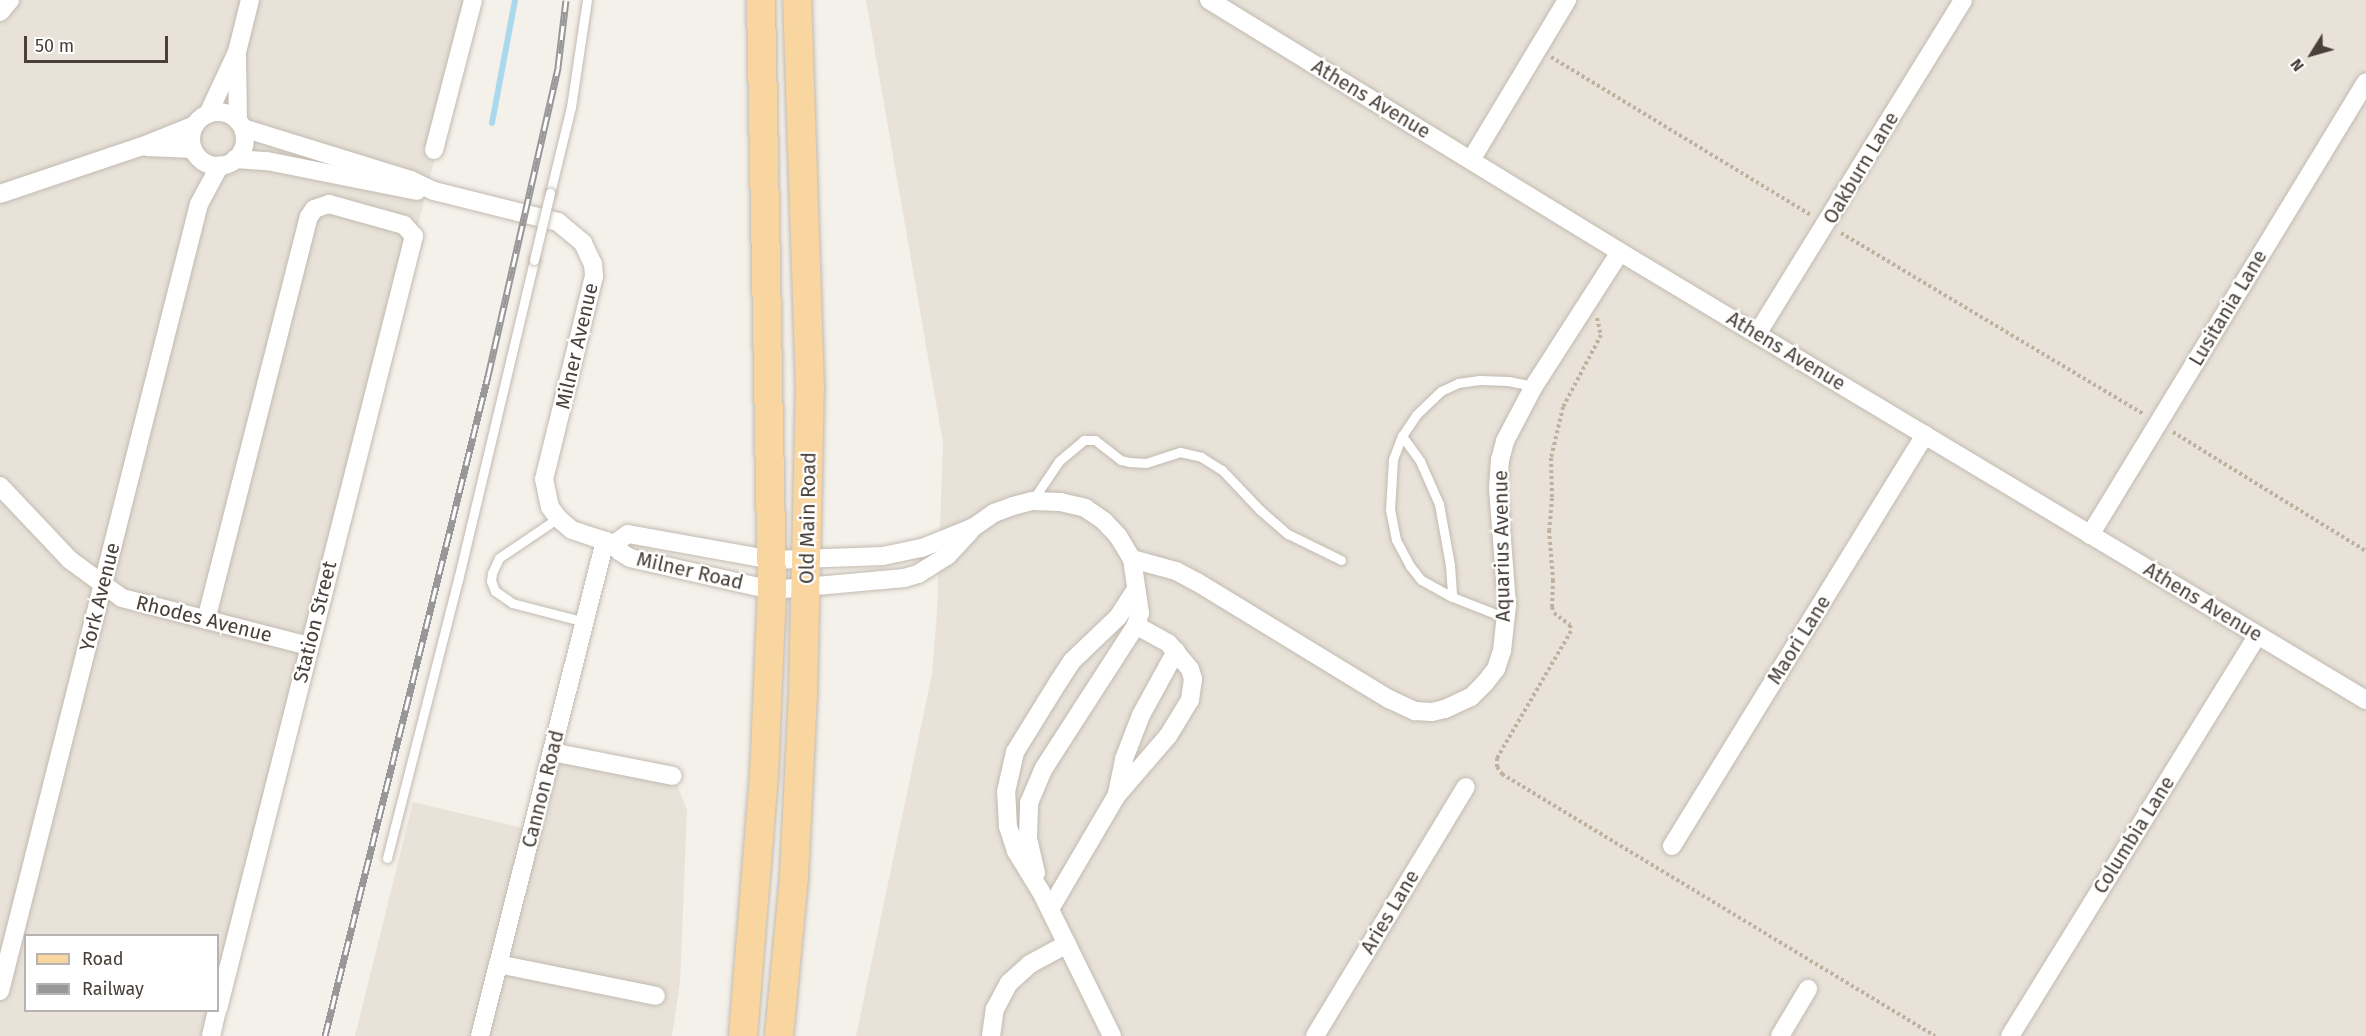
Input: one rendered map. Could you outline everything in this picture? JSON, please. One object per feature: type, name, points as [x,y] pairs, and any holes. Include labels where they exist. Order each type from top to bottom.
[{"type":"main road","name":"Old Main Road","points":[[743,1036],[764,775],[772,590],[760,0]]},
{"type":"main road","name":"Old Main Road","points":[[779,1036],[794,877],[807,559],[810,388],[797,0]]},
{"type":"street","points":[[0,12],[10,0]]},
{"type":"street","points":[[237,52],[244,145],[228,162],[212,165],[196,152],[191,141],[237,52],[250,0]]},
{"type":"street","points":[[434,150],[473,0]]},
{"type":"street","name":"Athens Avenue","points":[[1209,0],[1620,252],[2366,700]]},
{"type":"street","points":[[1471,160],[1567,0]]},
{"type":"street","name":"Oakburn Lane","points":[[1757,334],[1963,0]]},
{"type":"street","name":"Lusitania Lane","points":[[2090,535],[2366,82]]},
{"type":"street","points":[[0,194],[140,147],[202,119],[224,112],[241,125]]},
{"type":"street","name":"Milner Avenue","points":[[241,125],[411,180],[434,191],[558,222],[576,235],[591,258],[594,276],[592,292],[544,480],[546,498],[558,518]]},
{"type":"street","points":[[140,147],[196,152]]},
{"type":"street","name":"York Avenue","points":[[0,990],[199,204],[196,152]]},
{"type":"street","name":"Milner Avenue","points":[[228,162],[267,161],[411,191],[434,191]]},
{"type":"street","name":"York Avenue","points":[[199,204],[228,162]]},
{"type":"street","name":"Station Street","points":[[206,620],[309,216],[319,206],[328,204],[399,222],[414,236],[219,1002]]},
{"type":"street","name":"Aquarius Avenue","points":[[1132,559],[1176,571],[1197,582],[1389,699],[1416,711],[1432,712],[1457,705],[1471,697],[1485,683],[1499,660],[1506,618],[1498,488],[1500,460],[1505,441],[1534,386],[1620,252]]},
{"type":"street","name":"Maori Lane","points":[[1672,846],[1925,434]]},
{"type":"street","name":"Rhodes Avenue","points":[[0,486],[70,560],[122,598],[309,646]]},
{"type":"street","points":[[806,588],[904,578],[918,574],[947,556],[974,527],[994,513],[1032,501],[1060,502],[1084,508],[1104,521],[1118,536],[1132,559],[1140,613],[1136,625],[1044,768],[1029,803],[1030,852],[1041,892]]},
{"type":"street","points":[[558,518],[572,530],[609,542]]},
{"type":"street","points":[[807,559],[903,553],[974,527]]},
{"type":"street","name":"Milner Road","points":[[806,588],[772,590],[630,558],[609,542],[621,537],[636,535],[772,560],[807,559]]},
{"type":"street","name":"Cannon Road","points":[[480,1036],[585,622],[609,542]]},
{"type":"street","points":[[1112,1036],[1050,909],[1021,862],[1008,827],[1006,792],[1011,764],[1036,717],[1072,661],[1103,634],[1136,589]]},
{"type":"street","points":[[1050,909],[1117,795],[1168,736],[1190,700],[1193,680],[1190,669],[1168,643],[1136,625]]},
{"type":"street","name":"Columbia Lane","points":[[2010,1036],[2258,634]]},
{"type":"street","points":[[1117,795],[1125,759],[1141,715],[1176,651]]},
{"type":"street","points":[[552,752],[673,776]]},
{"type":"street","name":"Aries Lane","points":[[1315,1036],[1466,788]]},
{"type":"street","points":[[991,1036],[995,1009],[1009,983],[1030,964],[1067,944]]},
{"type":"street","points":[[498,964],[656,996]]},
{"type":"street","points":[[1780,1036],[1808,989]]},
{"type":"street","name":"Station Street","points":[[211,1036],[217,1012]]},
{"type":"lane","points":[[387,858],[458,580],[571,107],[587,0]]},
{"type":"lane","points":[[1506,618],[1452,597],[1421,580],[1396,540],[1390,510],[1392,459],[1402,436],[1416,415],[1441,391],[1458,383],[1508,381],[1534,386]]},
{"type":"lane","points":[[1402,436],[1420,461],[1439,504],[1450,565],[1452,597]]},
{"type":"lane","points":[[1032,501],[1059,461],[1084,440],[1095,440],[1121,460],[1129,462],[1146,463],[1180,452],[1201,457],[1222,470],[1260,510],[1288,534],[1341,560]]},
{"type":"lane","points":[[558,518],[499,558],[491,581],[495,591],[512,603],[585,622]]},
{"type":"path","points":[[1537,49],[2366,551]]},
{"type":"path","points":[[1587,302],[1601,310],[1597,317],[1601,335],[1563,407],[1551,458],[1552,498],[1549,530],[1553,580],[1551,607],[1554,613],[1570,625],[1571,631],[1497,758],[1497,767],[1502,774],[1935,1036]]},
{"type":"shaded area","points":[[0,0],[475,0],[219,1008],[219,934],[24,934],[24,1012],[218,1012],[212,1036],[0,1036]]},
{"type":"shaded area","points":[[866,0],[2366,0],[2366,1036],[856,1036],[932,674],[937,613],[943,443]]},
{"type":"shaded area","points":[[550,751],[673,774],[687,810],[680,982],[672,1036],[355,1036],[413,802],[531,830]]},
{"type":"waterway","points":[[492,123],[515,0]]},
{"type":"railway","points":[[325,1036],[488,376],[558,67],[566,0]]}]
